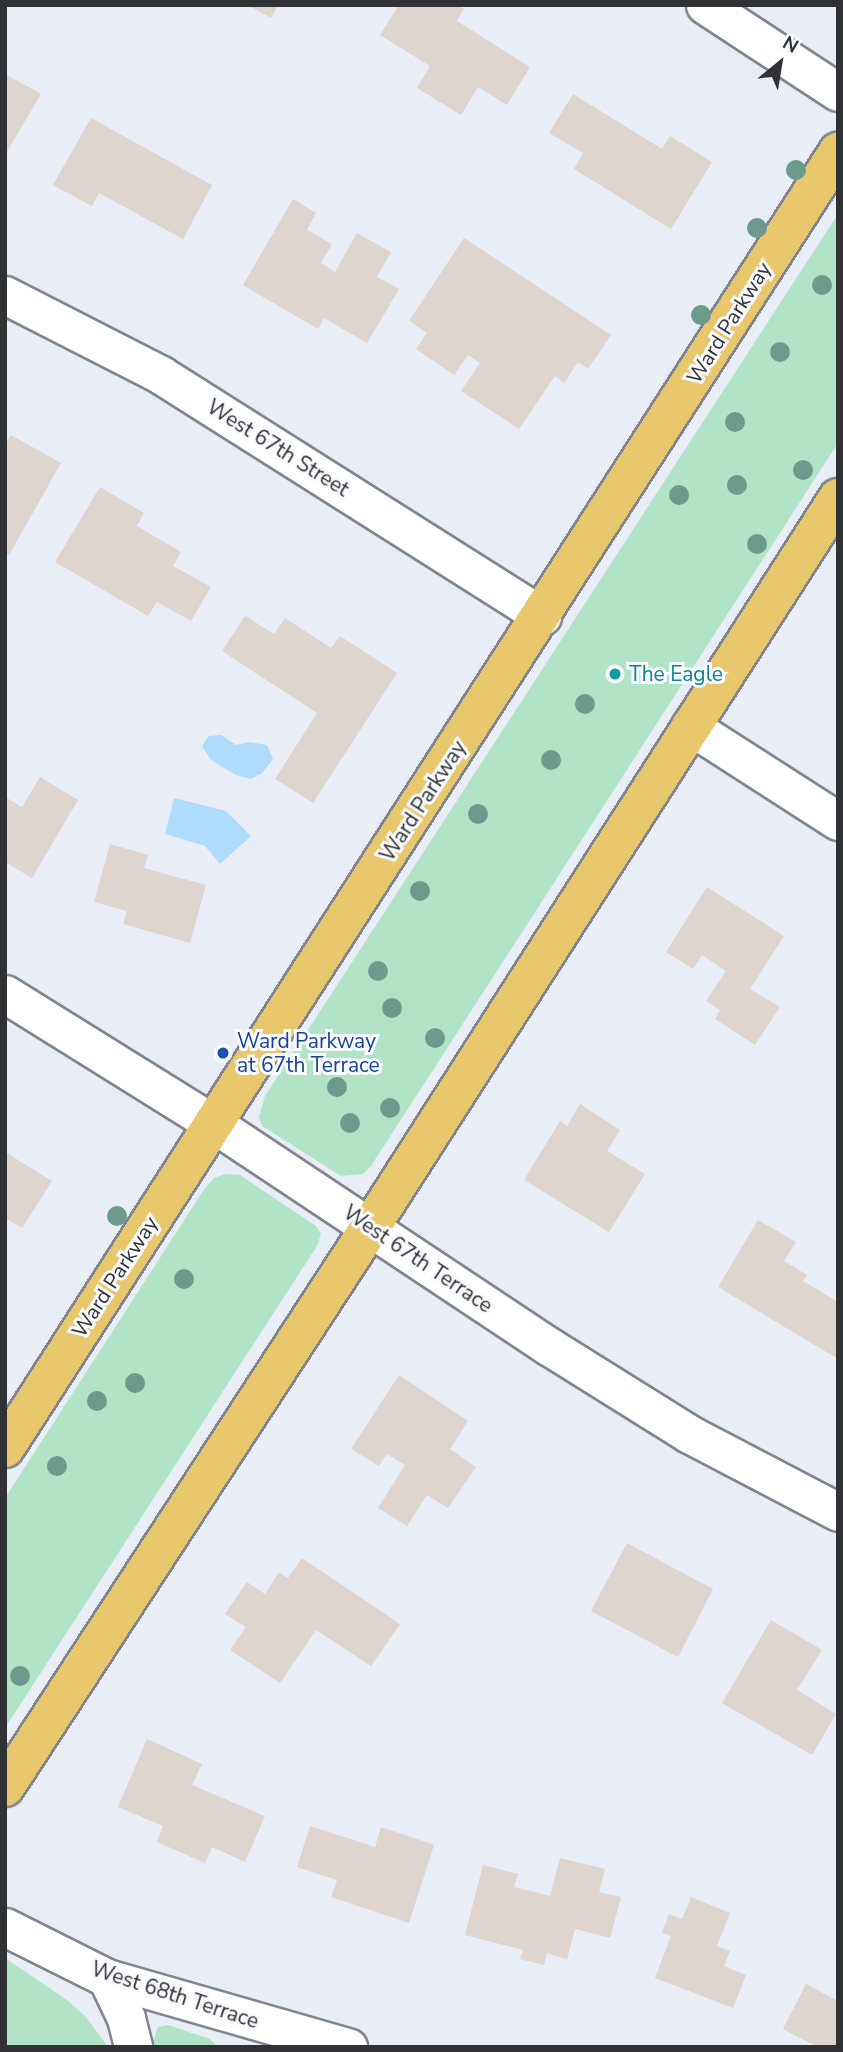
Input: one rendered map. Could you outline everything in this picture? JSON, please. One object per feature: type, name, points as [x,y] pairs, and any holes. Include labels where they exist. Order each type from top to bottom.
[{"type":"main road","name":"Ward Parkway","points":[[5,1448],[838,152]]},
{"type":"main road","points":[[5,1787],[371,1226],[838,499]]},
{"type":"street","points":[[705,5],[838,92]]},
{"type":"street","name":"West 67th Street","points":[[5,295],[161,374],[542,616]]},
{"type":"street","points":[[690,726],[838,821]]},
{"type":"street","name":"West 67th Terrace","points":[[5,994],[214,1124],[550,1347],[689,1434],[838,1512]]},
{"type":"street","name":"West 68th Terrace","points":[[5,1927],[107,1978],[299,2042],[348,2047]]},
{"type":"street","points":[[107,1978],[126,2018],[133,2047]]},
{"type":"green space","points":[[838,214],[838,443],[371,1166],[363,1174],[341,1176],[262,1126],[259,1117],[265,1096]]},
{"type":"green space","points":[[225,1174],[240,1175],[316,1226],[321,1234],[317,1246],[5,1728],[5,1498],[203,1191],[214,1178]]},
{"type":"green space","points":[[5,1958],[67,2000],[86,2017],[108,2047],[5,2047]]},
{"type":"green space","points":[[168,2025],[210,2039],[218,2047],[151,2047],[158,2027]]},
{"type":"water","points":[[221,735],[236,745],[249,742],[267,745],[273,759],[262,773],[251,779],[236,775],[211,760],[202,746],[209,736]]},
{"type":"water","points":[[174,798],[226,811],[251,836],[220,864],[205,846],[165,834]]},
{"type":"building","points":[[248,5],[278,5],[271,18]]},
{"type":"building","points":[[399,5],[458,5],[464,9],[457,21],[530,67],[507,105],[478,87],[461,115],[417,88],[430,66],[380,35]]},
{"type":"building","points":[[5,74],[41,94],[5,155]]},
{"type":"building","points":[[573,94],[662,149],[670,136],[712,162],[671,229],[574,169],[583,153],[549,133]]},
{"type":"building","points":[[91,118],[212,185],[183,239],[99,193],[92,206],[53,185]]},
{"type":"building","points":[[293,199],[316,213],[307,230],[332,244],[321,263],[335,272],[357,233],[391,252],[377,277],[399,289],[367,343],[324,318],[318,329],[243,285]]},
{"type":"building","points":[[464,238],[611,335],[588,369],[578,362],[564,383],[555,376],[519,429],[461,391],[480,363],[468,355],[454,375],[416,349],[427,333],[409,321]]},
{"type":"building","points":[[11,435],[61,463],[9,555],[5,553],[5,444]]},
{"type":"building","points":[[100,487],[144,513],[137,526],[181,552],[173,566],[211,587],[191,621],[157,602],[148,616],[55,562]]},
{"type":"building","points":[[245,616],[274,634],[285,618],[331,648],[340,636],[397,673],[313,803],[275,779],[317,713],[222,651]]},
{"type":"building","points":[[40,777],[78,800],[32,878],[5,862],[5,797],[22,807]]},
{"type":"building","points":[[110,844],[148,855],[144,868],[206,885],[190,943],[123,924],[127,911],[94,902]]},
{"type":"building","points":[[707,887],[784,936],[750,989],[780,1007],[755,1045],[715,1019],[720,1010],[706,1001],[726,971],[702,955],[693,969],[666,952]]},
{"type":"building","points":[[580,1104],[620,1130],[607,1151],[645,1174],[609,1232],[524,1180],[560,1121],[567,1126]]},
{"type":"building","points":[[5,1152],[52,1181],[22,1228],[5,1218]]},
{"type":"building","points":[[758,1220],[796,1242],[784,1261],[807,1275],[803,1281],[838,1302],[838,1359],[718,1287]]},
{"type":"building","points":[[399,1375],[468,1421],[450,1449],[476,1467],[448,1508],[427,1495],[407,1526],[378,1508],[405,1465],[387,1454],[379,1466],[351,1449]]},
{"type":"building","points":[[627,1543],[713,1589],[678,1657],[591,1611]]},
{"type":"building","points":[[302,1558],[400,1624],[371,1666],[316,1630],[280,1683],[230,1650],[246,1627],[225,1614],[247,1582],[265,1594],[279,1572],[288,1578]]},
{"type":"building","points":[[771,1620],[822,1650],[797,1690],[836,1714],[812,1755],[722,1703]]},
{"type":"building","points":[[147,1739],[202,1764],[192,1785],[265,1816],[245,1862],[212,1847],[205,1863],[157,1842],[163,1826],[118,1807]]},
{"type":"building","points":[[310,1826],[375,1847],[381,1827],[434,1845],[409,1923],[331,1897],[337,1880],[297,1867]]},
{"type":"building","points":[[560,1858],[605,1869],[599,1892],[621,1897],[610,1938],[575,1929],[567,1959],[547,1953],[544,1965],[520,1959],[523,1950],[465,1935],[483,1865],[518,1874],[514,1887],[550,1896]]},
{"type":"building","points":[[691,1897],[730,1913],[717,1946],[730,1951],[724,1966],[746,1975],[733,2008],[655,1978],[671,1936],[662,1933],[669,1914],[682,1919]]},
{"type":"building","points":[[806,1984],[838,2001],[838,2047],[818,2047],[783,2029]]},
{"type":"place","name":"The Eagle","points":[[615,674]]},
{"type":"place","name":"Ward Parkway at 67th Terrace","points":[[223,1053]]}]
